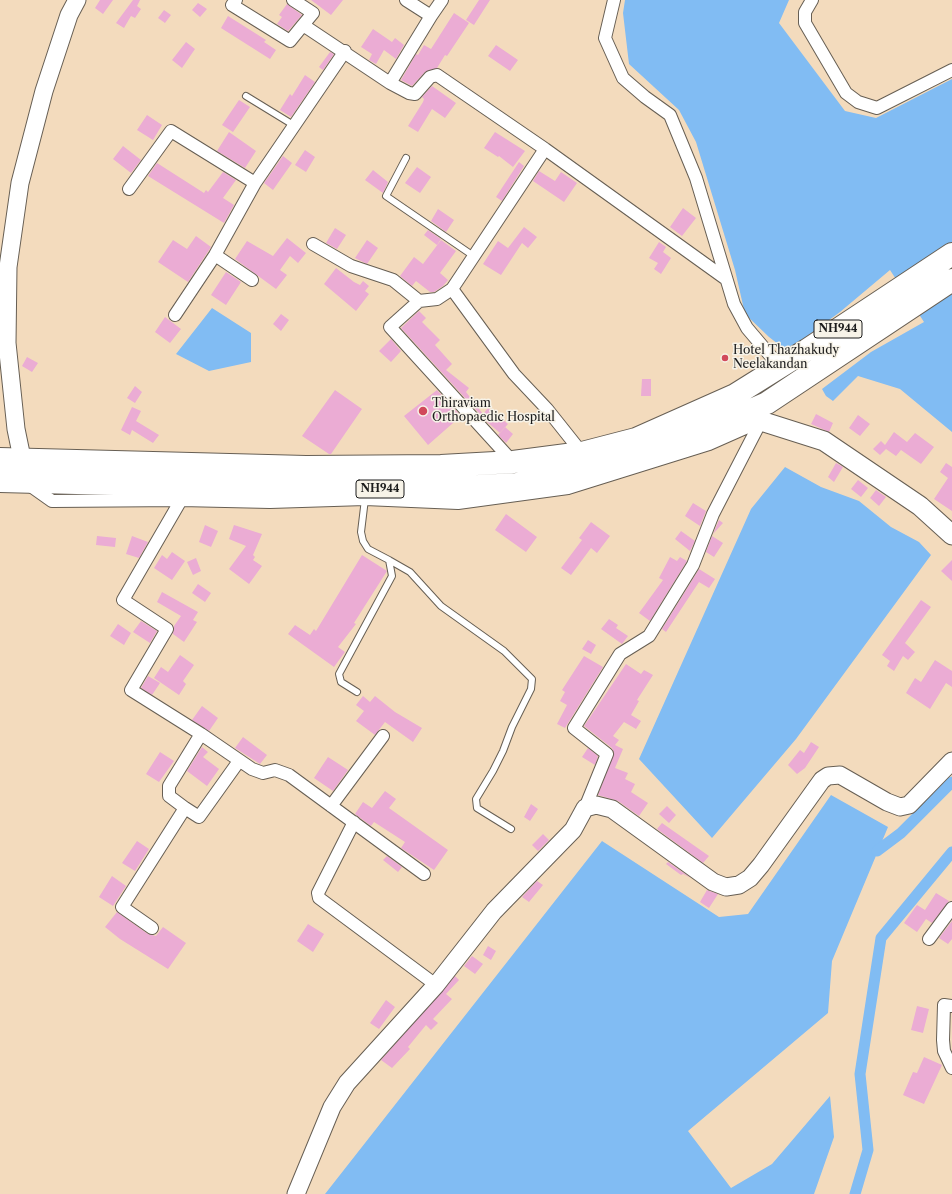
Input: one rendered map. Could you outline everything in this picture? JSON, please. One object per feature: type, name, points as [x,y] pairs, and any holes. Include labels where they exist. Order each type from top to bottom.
[{"type":"highway","name":"NH944","points":[[0,481],[306,489],[441,488],[517,484],[588,469],[671,445],[755,416],[767,403],[902,300],[952,254]]},
{"type":"highway","name":"NH944","points":[[0,458],[306,467],[441,466],[514,462],[582,453],[636,439],[735,395],[780,367],[902,300],[952,280]]},
{"type":"main road","points":[[735,395],[755,416],[824,442],[920,506],[952,535]]},
{"type":"street","points":[[22,458],[16,428],[7,342],[8,267],[20,183],[44,91],[69,15],[77,0]]},
{"type":"street","points":[[236,0],[232,6],[290,41],[313,13],[292,0]]},
{"type":"street","points":[[406,0],[430,16]]},
{"type":"street","points":[[390,83],[430,16],[442,0]]},
{"type":"street","points":[[614,0],[605,38],[623,78],[645,97],[670,115],[696,178],[734,304],[747,328],[780,367]]},
{"type":"street","points":[[812,0],[805,12],[805,23],[846,93],[858,102],[877,108],[952,70]]},
{"type":"street","points":[[303,25],[345,51],[390,83],[410,93],[415,94],[430,77],[437,75],[545,149],[726,279]]},
{"type":"street","points":[[175,315],[215,255],[255,183],[345,51]]},
{"type":"street","points":[[129,189],[171,131],[255,183]]},
{"type":"street","points":[[514,462],[390,327],[419,301],[437,299],[452,289],[475,257],[545,149]]},
{"type":"street","points":[[313,244],[351,266],[393,280],[419,301]]},
{"type":"street","points":[[215,255],[252,280]]},
{"type":"street","points":[[452,289],[514,374],[547,409],[582,453]]},
{"type":"street","points":[[25,481],[52,501],[181,500],[270,502],[365,499],[458,503],[568,488],[710,444],[755,416]]},
{"type":"street","points":[[296,1194],[332,1107],[347,1083],[436,985],[494,911],[573,830],[585,808],[607,754],[574,728],[620,654],[649,636],[693,565],[755,416]]},
{"type":"street","points":[[181,500],[122,600],[167,629],[131,690],[201,734],[239,761],[262,773],[275,770],[289,775],[424,874]]},
{"type":"street","points":[[201,734],[169,786],[169,796],[199,817],[239,761]]},
{"type":"street","points":[[331,806],[383,736]]},
{"type":"street","points":[[585,808],[596,806],[612,809],[713,882],[726,887],[739,885],[750,878],[762,865],[822,780],[828,776],[840,775],[887,802],[900,807],[909,805],[952,761]]},
{"type":"street","points":[[152,928],[122,907],[186,808]]},
{"type":"street","points":[[354,822],[318,893],[319,898],[436,985]]},
{"type":"street","points":[[929,939],[952,908]]},
{"type":"street","points":[[952,1006],[944,1005],[943,1040],[944,1051],[952,1068]]},
{"type":"lane","points":[[246,96],[295,126]]},
{"type":"lane","points":[[406,158],[386,196],[475,257]]},
{"type":"lane","points":[[365,499],[361,532],[363,541],[368,550],[410,572],[441,606],[504,651],[532,679],[531,689],[512,727],[503,751],[476,799],[477,808],[511,829]]},
{"type":"lane","points":[[357,692],[341,682],[339,674],[392,576],[389,560]]},
{"type":"water","points":[[625,0],[789,0],[779,23],[845,111],[876,118],[952,79],[952,432],[900,389],[858,376],[833,401],[826,396],[822,389],[871,352],[924,322],[890,270],[840,312],[787,351],[769,337],[745,314],[735,270],[696,142],[679,110],[629,64],[623,13]]},
{"type":"water","points":[[212,308],[251,333],[251,362],[209,371],[176,354]]},
{"type":"water","points":[[785,467],[821,487],[859,501],[891,527],[919,542],[931,555],[796,739],[712,838],[639,759],[751,509]]},
{"type":"water","points":[[831,795],[888,827],[832,961],[828,1013],[688,1131],[731,1188],[772,1164],[830,1096],[834,1137],[814,1194],[325,1194],[602,841],[719,917],[748,914]]},
{"type":"building","points":[[100,0],[113,0],[103,14],[95,8]]},
{"type":"building","points":[[133,0],[140,0],[137,6],[141,9],[135,18],[131,16],[124,28],[116,23]]},
{"type":"building","points":[[311,0],[343,0],[331,15]]},
{"type":"building","points":[[479,0],[490,0],[474,25],[466,20]]},
{"type":"building","points":[[198,3],[207,9],[200,17],[192,10]]},
{"type":"building","points":[[287,4],[302,15],[288,31],[277,24],[282,17],[279,15]]},
{"type":"building","points":[[164,10],[171,15],[165,23],[158,18]]},
{"type":"building","points":[[454,13],[469,23],[447,56],[445,55],[437,68],[425,72],[412,86],[401,80],[416,54],[418,55],[424,45],[431,49]]},
{"type":"building","points":[[228,16],[266,40],[264,42],[276,50],[270,59],[221,28]]},
{"type":"building","points":[[373,29],[392,42],[395,38],[404,45],[396,59],[384,50],[376,64],[369,60],[372,54],[361,47]]},
{"type":"building","points":[[186,42],[195,49],[182,68],[172,60]]},
{"type":"building","points":[[496,45],[518,60],[510,71],[488,56]]},
{"type":"building","points":[[330,52],[334,54],[323,70],[319,67]]},
{"type":"building","points":[[305,75],[315,82],[291,117],[280,110],[290,94],[292,96]]},
{"type":"building","points":[[432,86],[456,103],[445,118],[432,109],[418,132],[408,126],[423,102],[424,99],[422,97]]},
{"type":"building","points":[[239,100],[250,107],[233,132],[222,125]]},
{"type":"building","points":[[147,115],[162,125],[153,140],[137,130]]},
{"type":"building","points":[[229,132],[256,151],[245,168],[217,151]]},
{"type":"building","points":[[495,132],[525,151],[513,167],[499,156],[498,157],[484,148]]},
{"type":"building","points":[[123,146],[141,160],[131,173],[113,159]]},
{"type":"building","points":[[305,150],[315,157],[306,172],[295,165]]},
{"type":"building","points":[[283,156],[292,163],[273,190],[264,183]]},
{"type":"building","points":[[519,162],[524,166],[502,201],[496,197]]},
{"type":"building","points":[[157,163],[204,193],[206,190],[208,192],[223,172],[236,180],[223,198],[234,205],[224,223],[148,176]]},
{"type":"building","points":[[417,167],[431,177],[420,193],[405,183]]},
{"type":"building","points":[[373,170],[388,182],[383,193],[365,180]]},
{"type":"building","points":[[539,171],[555,181],[561,172],[577,183],[564,202],[533,181]]},
{"type":"building","points":[[683,208],[696,218],[682,236],[670,227]]},
{"type":"building","points":[[438,209],[454,220],[446,232],[431,221]]},
{"type":"building","points":[[524,227],[537,237],[528,248],[522,243],[501,275],[483,264],[498,241],[508,248]]},
{"type":"building","points":[[335,228],[346,235],[337,249],[326,243]]},
{"type":"building","points":[[428,230],[441,239],[437,245],[424,235]]},
{"type":"building","points":[[196,236],[211,247],[188,282],[158,262],[173,240],[187,249]]},
{"type":"building","points":[[287,238],[306,253],[298,263],[290,256],[280,270],[287,275],[276,289],[235,259],[247,241],[273,256]]},
{"type":"building","points":[[367,240],[378,248],[367,264],[355,258]]},
{"type":"building","points":[[441,240],[456,251],[440,273],[448,280],[443,286],[434,292],[430,292],[416,281],[412,286],[400,276],[414,257],[423,264]]},
{"type":"building","points":[[659,242],[666,247],[663,252],[671,258],[661,274],[654,269],[658,263],[649,258]]},
{"type":"building","points":[[336,268],[354,282],[360,285],[363,281],[369,286],[365,291],[369,294],[356,311],[324,284]]},
{"type":"building","points":[[226,272],[241,282],[226,305],[211,295]]},
{"type":"building","points":[[419,311],[426,318],[422,322],[440,340],[435,345],[452,364],[446,370],[469,388],[466,392],[483,414],[488,408],[508,424],[500,433],[487,422],[401,328]]},
{"type":"building","points":[[281,314],[289,320],[281,331],[273,324]]},
{"type":"building","points":[[165,317],[181,329],[170,343],[155,332]]},
{"type":"building","points":[[391,339],[401,351],[391,362],[379,351]]},
{"type":"building","points":[[27,357],[38,363],[32,372],[22,366]]},
{"type":"building","points":[[642,379],[651,379],[651,396],[641,396]]},
{"type":"building","points":[[135,386],[142,392],[135,403],[127,398]]},
{"type":"building","points":[[335,390],[362,409],[331,454],[329,454],[302,436]]},
{"type":"building","points":[[437,390],[461,416],[428,445],[404,416]]},
{"type":"building","points":[[132,407],[141,411],[136,421],[159,435],[153,443],[132,430],[130,435],[121,430]]},
{"type":"building","points":[[816,414],[833,423],[829,432],[811,424]]},
{"type":"building","points":[[858,415],[870,424],[860,436],[849,428]]},
{"type":"building","points":[[505,427],[513,434],[506,443],[498,435]]},
{"type":"building","points":[[894,432],[907,442],[915,433],[934,447],[921,464],[901,450],[896,456],[886,449],[880,455],[873,449],[881,441],[885,445]]},
{"type":"building","points":[[836,463],[843,467],[834,482],[828,477]]},
{"type":"building","points":[[946,463],[952,467],[952,511],[934,499],[948,478],[940,472]]},
{"type":"building","points":[[858,480],[868,488],[861,497],[851,489]]},
{"type":"building","points":[[876,490],[886,497],[879,506],[870,498]]},
{"type":"building","points":[[693,503],[706,511],[700,526],[685,516]]},
{"type":"building","points":[[506,514],[537,537],[526,552],[495,530]]},
{"type":"building","points":[[719,520],[723,523],[713,534]]},
{"type":"building","points":[[591,522],[610,536],[597,553],[591,548],[571,575],[561,568],[582,540],[579,538]]},
{"type":"building","points":[[205,525],[218,531],[211,547],[199,542]]},
{"type":"building","points":[[234,525],[262,534],[253,555],[255,557],[253,560],[262,566],[249,584],[229,569],[246,546],[229,539]]},
{"type":"building","points":[[681,531],[695,541],[690,551],[675,539]]},
{"type":"building","points":[[97,536],[116,538],[115,547],[96,545]]},
{"type":"building","points":[[132,536],[148,542],[139,558],[126,554]]},
{"type":"building","points":[[712,536],[723,543],[714,557],[706,552]]},
{"type":"building","points":[[172,552],[185,561],[172,580],[154,568],[162,555],[167,559]]},
{"type":"building","points":[[362,555],[387,571],[354,623],[356,624],[338,647],[345,652],[334,667],[288,634],[295,625],[310,635],[314,629],[316,631]]},
{"type":"building","points":[[670,557],[677,561],[680,557],[687,561],[650,621],[639,613],[663,580],[659,578]]},
{"type":"building","points":[[196,558],[201,571],[193,575],[187,562]]},
{"type":"building","points":[[952,560],[952,581],[941,571]]},
{"type":"building","points":[[699,569],[715,579],[709,588],[699,582],[666,632],[662,629]]},
{"type":"building","points":[[198,584],[211,593],[205,602],[192,593]]},
{"type":"building","points":[[162,592],[198,612],[193,620],[197,622],[184,642],[173,634],[174,626],[181,616],[157,602]]},
{"type":"building","points":[[921,600],[931,607],[905,643],[915,652],[908,660],[903,656],[894,671],[887,666],[890,661],[882,655]]},
{"type":"building","points":[[609,619],[618,625],[616,628],[628,636],[622,644],[601,629]]},
{"type":"building","points":[[141,621],[157,631],[150,643],[133,632]]},
{"type":"building","points":[[118,624],[131,633],[124,645],[110,636]]},
{"type":"building","points":[[588,640],[596,645],[591,654],[582,649]]},
{"type":"building","points":[[180,655],[194,665],[183,681],[186,684],[179,695],[154,678],[161,667],[168,672]]},
{"type":"building","points":[[584,656],[603,667],[565,728],[557,724],[567,705],[560,701],[565,692],[562,690]]},
{"type":"building","points":[[935,660],[952,671],[952,687],[946,683],[930,709],[906,693],[915,678],[921,682]]},
{"type":"building","points":[[626,664],[641,674],[644,670],[653,675],[637,700],[639,701],[631,715],[641,721],[636,729],[624,722],[613,736],[619,740],[615,745],[623,749],[615,768],[628,773],[625,779],[635,784],[631,792],[648,803],[639,816],[618,801],[598,795],[614,753],[612,748],[584,726]]},
{"type":"building","points":[[148,676],[160,683],[152,695],[141,688]]},
{"type":"building","points":[[363,696],[370,702],[375,696],[395,712],[422,728],[413,742],[385,722],[375,735],[356,721],[364,711],[356,705]]},
{"type":"building","points":[[202,706],[218,718],[209,731],[192,720]]},
{"type":"building","points":[[243,737],[267,755],[260,764],[235,748]]},
{"type":"building","points":[[811,742],[819,747],[805,768],[797,774],[788,765],[800,750],[804,753]]},
{"type":"building","points":[[202,747],[208,752],[203,757],[219,769],[207,786],[187,771]]},
{"type":"building","points":[[588,748],[598,756],[595,765],[582,757]]},
{"type":"building","points":[[160,752],[174,761],[159,782],[146,774]]},
{"type":"building","points":[[328,757],[348,770],[333,791],[314,778]]},
{"type":"building","points":[[385,791],[396,799],[389,808],[448,850],[434,870],[401,848],[405,842],[374,822],[371,826],[355,814],[363,802],[372,808]]},
{"type":"building","points":[[531,804],[538,809],[530,821],[524,817]]},
{"type":"building","points":[[667,806],[676,815],[669,823],[659,814]]},
{"type":"building","points":[[662,823],[709,856],[703,863],[657,829]]},
{"type":"building","points":[[543,834],[549,840],[538,851],[532,845]]},
{"type":"building","points":[[137,841],[149,849],[135,871],[122,863]]},
{"type":"building","points":[[387,856],[402,867],[398,872],[383,860]]},
{"type":"building","points":[[668,862],[691,878],[683,874],[681,875],[666,864]]},
{"type":"building","points":[[112,876],[126,886],[113,906],[99,897]]},
{"type":"building","points":[[537,881],[543,885],[529,902],[522,897]]},
{"type":"building","points":[[707,890],[718,894],[709,908],[700,902]]},
{"type":"building","points":[[936,893],[949,901],[932,923],[926,919],[917,932],[904,923],[917,905],[925,910]]},
{"type":"building","points":[[117,912],[148,934],[156,936],[163,927],[186,943],[168,969],[120,939],[105,927]]},
{"type":"building","points":[[952,921],[952,939],[948,944],[939,938]]},
{"type":"building","points":[[308,924],[324,934],[313,952],[297,941]]},
{"type":"building","points":[[488,946],[496,951],[491,960],[483,955]]},
{"type":"building","points":[[472,956],[483,964],[475,974],[464,966]]},
{"type":"building","points":[[455,976],[459,980],[446,994],[452,999],[433,1019],[438,1023],[431,1030],[426,1025],[408,1047],[410,1049],[392,1068],[381,1060]]},
{"type":"building","points":[[386,1000],[395,1007],[379,1029],[370,1023]]},
{"type":"building","points":[[917,1006],[929,1009],[923,1033],[911,1030]]},
{"type":"building","points":[[924,1057],[942,1065],[924,1104],[903,1095],[913,1072],[917,1073]]},
{"type":"waterway","points":[[877,851],[901,833],[952,782]]},
{"type":"waterway","points":[[855,1194],[868,1150],[860,1074],[881,938],[952,852]]},
{"type":"place","name":"Hotel Thazhakudy Neelakandan","points":[[725,358]]},
{"type":"place","name":"Thiraviam Orthopaedic Hospital","points":[[423,411]]}]
